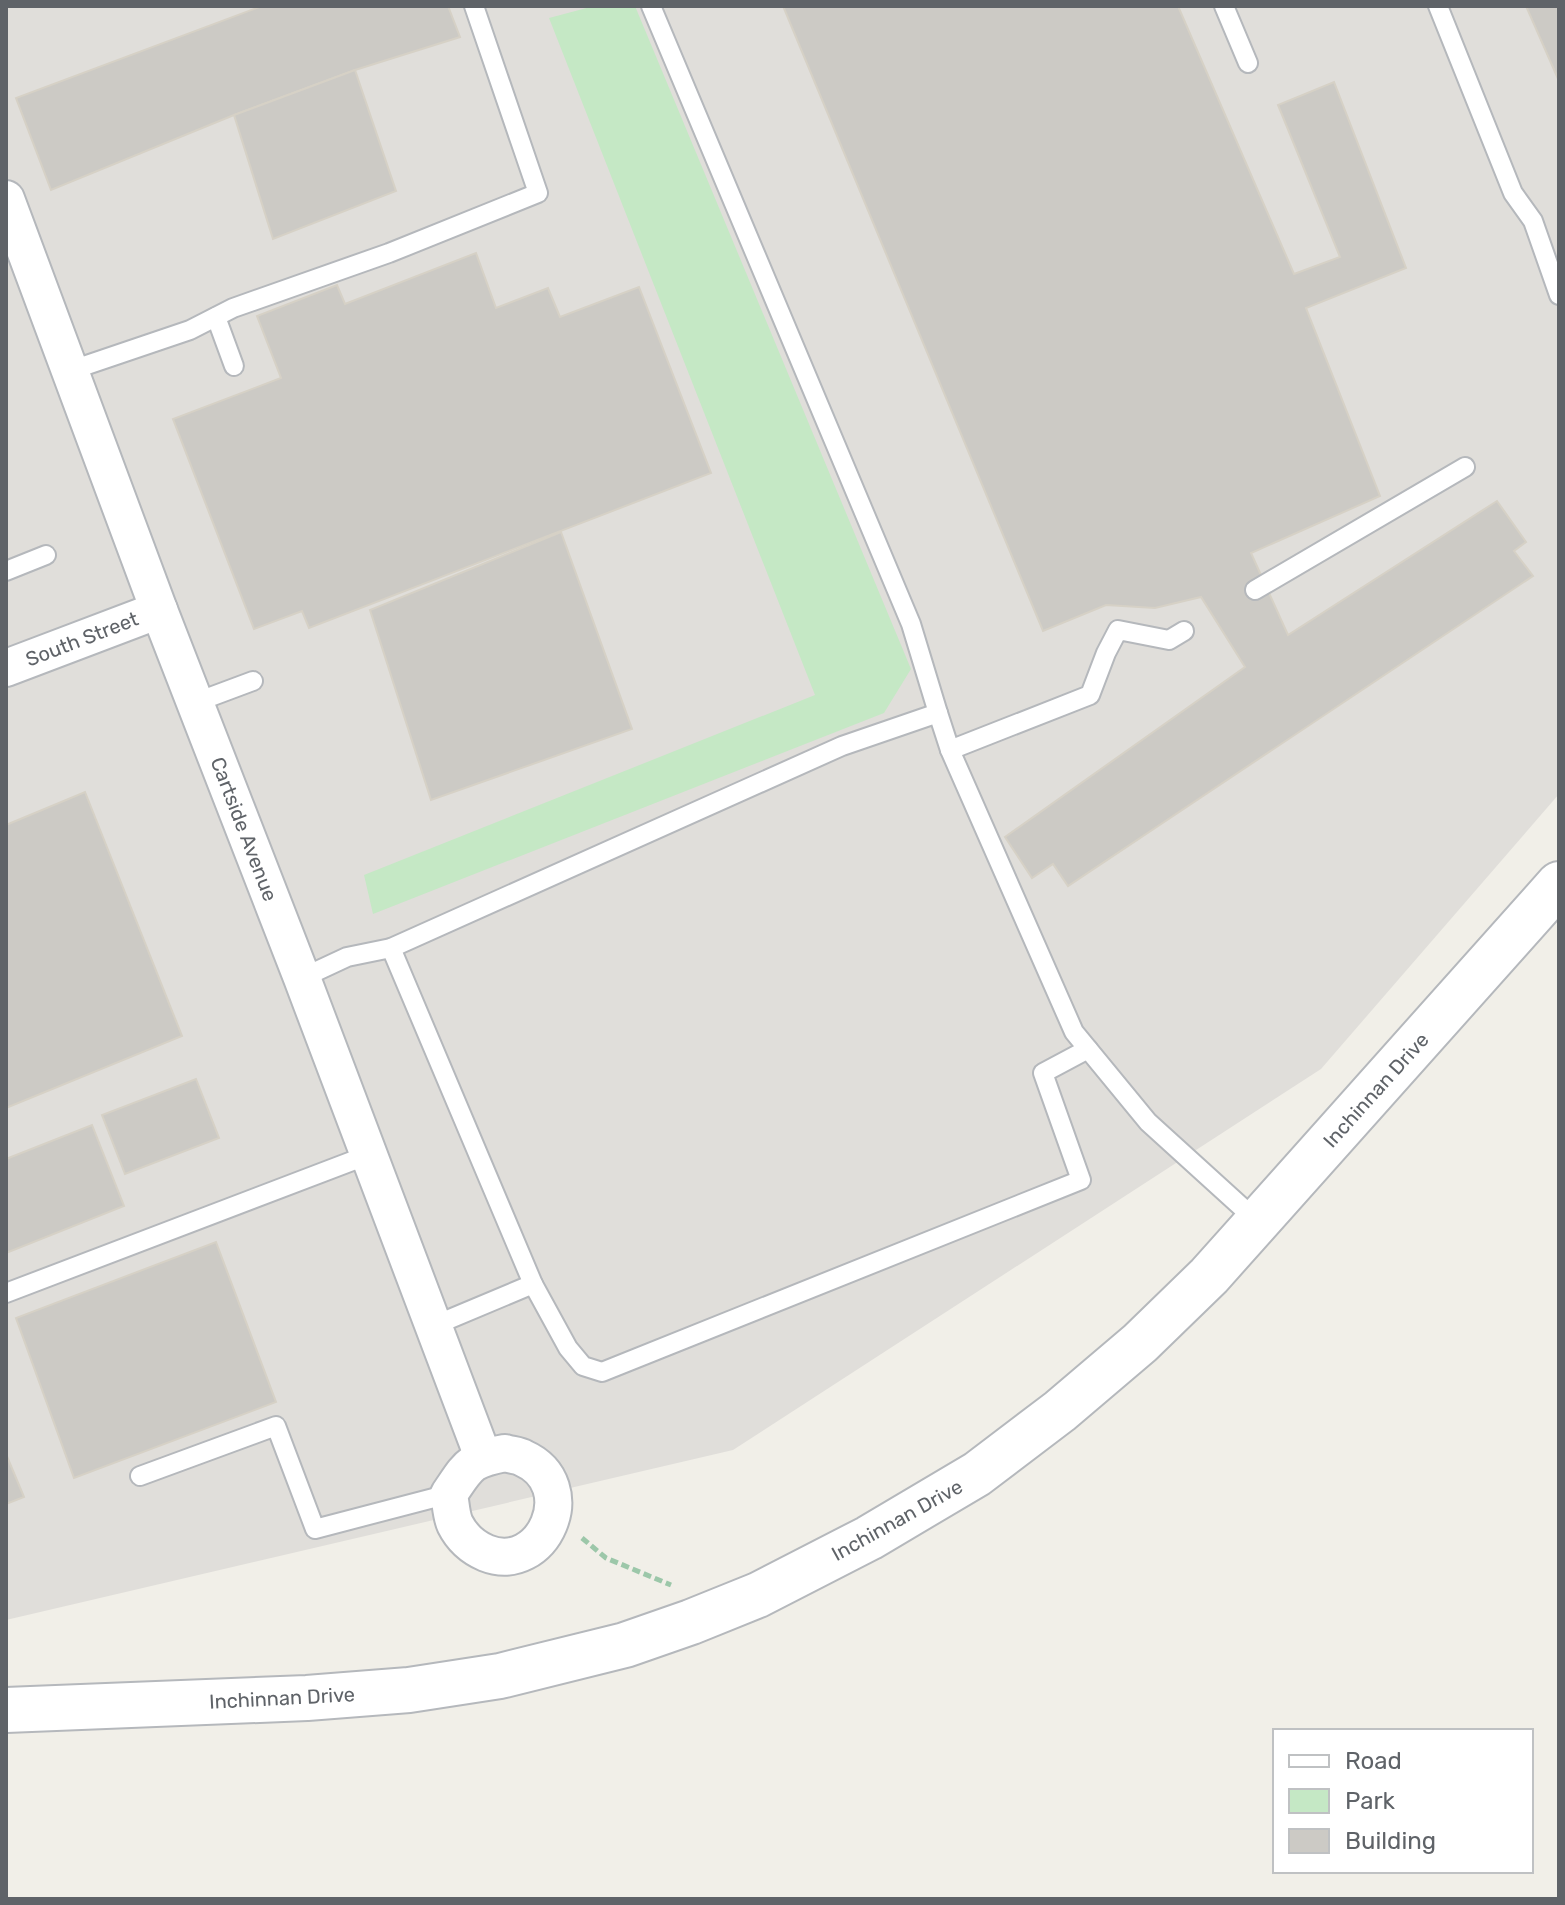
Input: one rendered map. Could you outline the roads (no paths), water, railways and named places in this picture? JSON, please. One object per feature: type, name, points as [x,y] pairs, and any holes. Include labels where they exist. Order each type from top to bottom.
[{"type":"street","name":"Cartside Avenue","points":[[6,199],[194,703],[302,978],[483,1457]]},
{"type":"street","name":"South Street","points":[[6,668],[159,610]]},
{"type":"street","name":"Inchinnan Drive","points":[[6,1710],[292,1699],[409,1690],[500,1676],[625,1645],[691,1622],[758,1595],[855,1545],[977,1474],[1060,1411],[1140,1343],[1209,1276],[1559,884]]},
{"type":"street","points":[[505,1453],[522,1457],[537,1467],[548,1480],[553,1497],[550,1525],[540,1540],[526,1551],[510,1556],[492,1555],[475,1548],[462,1537],[453,1521],[449,1494],[468,1466],[483,1457],[505,1453]]},
{"type":"lane","points":[[69,371],[190,330],[233,308],[389,253],[538,193],[474,6]]},
{"type":"lane","points":[[651,6],[911,624],[950,750],[1074,1032],[1148,1122],[1258,1222]]},
{"type":"lane","points":[[1224,6],[1248,63]]},
{"type":"lane","points":[[1438,6],[1513,193],[1533,221],[1559,295]]},
{"type":"lane","points":[[216,317],[234,366]]},
{"type":"lane","points":[[1255,590],[1465,467]]},
{"type":"lane","points":[[6,571],[46,555]]},
{"type":"lane","points":[[950,750],[1090,695],[1118,630],[1169,640],[1184,631]]},
{"type":"lane","points":[[194,703],[253,681]]},
{"type":"lane","points":[[302,978],[347,957],[391,948],[842,746],[938,713]]},
{"type":"lane","points":[[391,948],[533,1284],[568,1348],[583,1366],[602,1372],[1081,1180],[1043,1073],[1088,1049]]},
{"type":"lane","points":[[6,1293],[368,1155]]},
{"type":"lane","points":[[433,1326],[533,1284]]},
{"type":"lane","points":[[140,1476],[276,1426],[315,1529],[449,1494]]}]
